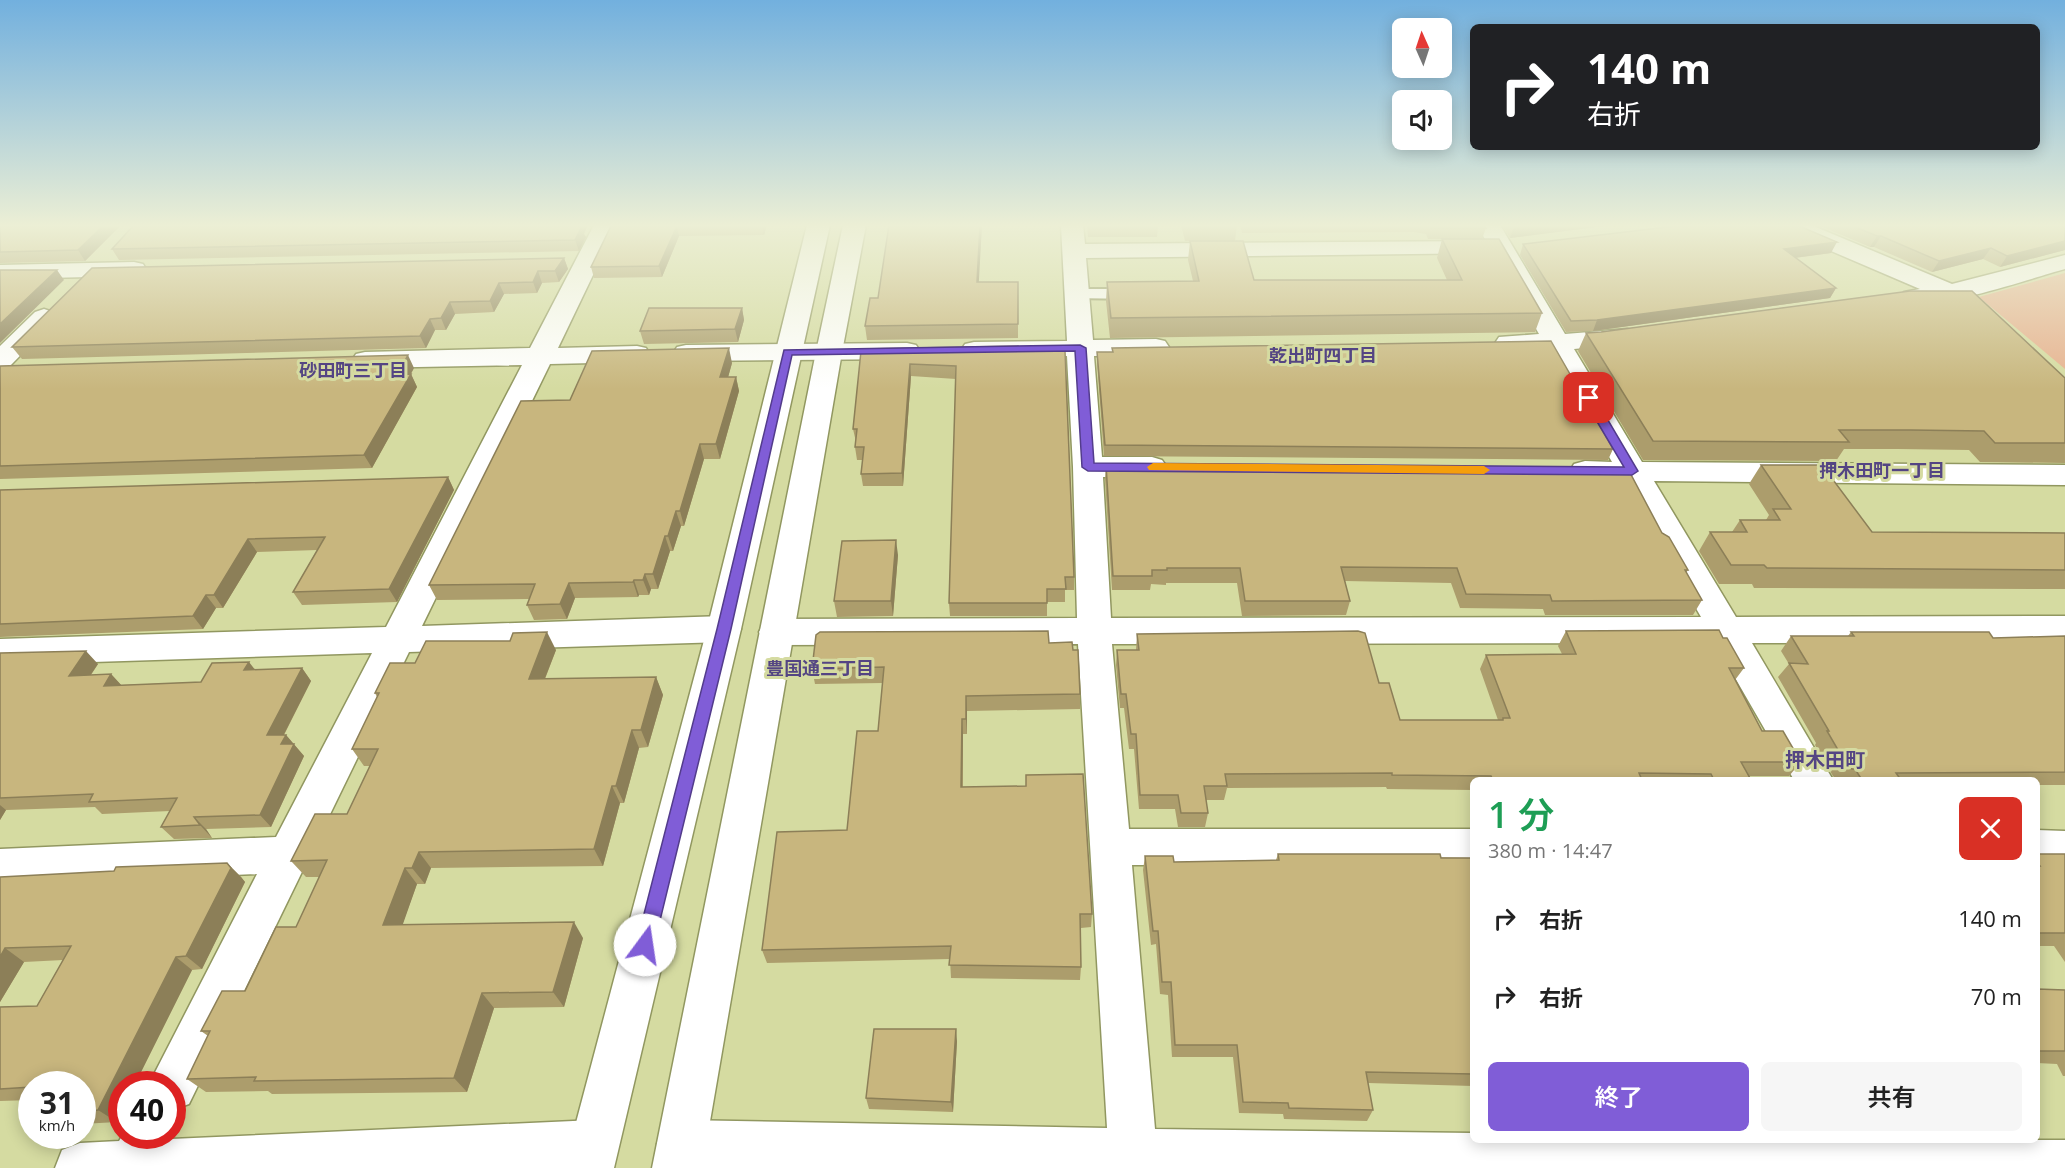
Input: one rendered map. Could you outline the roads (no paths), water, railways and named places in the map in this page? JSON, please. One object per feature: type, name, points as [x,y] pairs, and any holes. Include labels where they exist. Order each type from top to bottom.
[{"type":"street","points":[[8,366],[63,299],[82,280]]},
{"type":"street","points":[[180,1071],[540,355],[569,280]]},
{"type":"street","points":[[80,1168],[137,1156],[592,1156],[724,629],[806,280]]},
{"type":"street","points":[[844,280],[679,1156],[1133,1161],[2039,1159]]},
{"type":"street","points":[[1076,280],[1088,467],[1094,630],[1133,1161]]},
{"type":"street","points":[[1525,280],[1557,342],[1812,777]]},
{"type":"street","points":[[1921,280],[1972,302],[1980,309]]},
{"type":"street","points":[[1890,300],[1951,292],[1998,280]]},
{"type":"street","points":[[1489,343],[1593,341],[1651,333]]},
{"type":"street","points":[[345,360],[540,355],[1175,347]]},
{"type":"street","points":[[1088,467],[1183,468]]},
{"type":"street","points":[[1561,471],[2065,475]]},
{"type":"street","points":[[444,479],[479,478]]},
{"type":"street","points":[[0,652],[724,629]]},
{"type":"street","points":[[776,632],[2065,629]]},
{"type":"street","points":[[1110,847],[1470,847]]},
{"type":"street","points":[[2040,849],[2065,849]]},
{"type":"street","points":[[0,867],[289,855]]},
{"type":"lane","points":[[1077,294],[1160,294]]},
{"type":"district","name":"乾出町四丁目","points":[[1323,356]]},
{"type":"district","name":"砂田町三丁目","points":[[353,371]]},
{"type":"district","name":"押木田町一丁目","points":[[1882,471]]},
{"type":"district","name":"豊国通三丁目","points":[[820,669]]},
{"type":"district","name":"押木田町","points":[[1825,760]]}]
